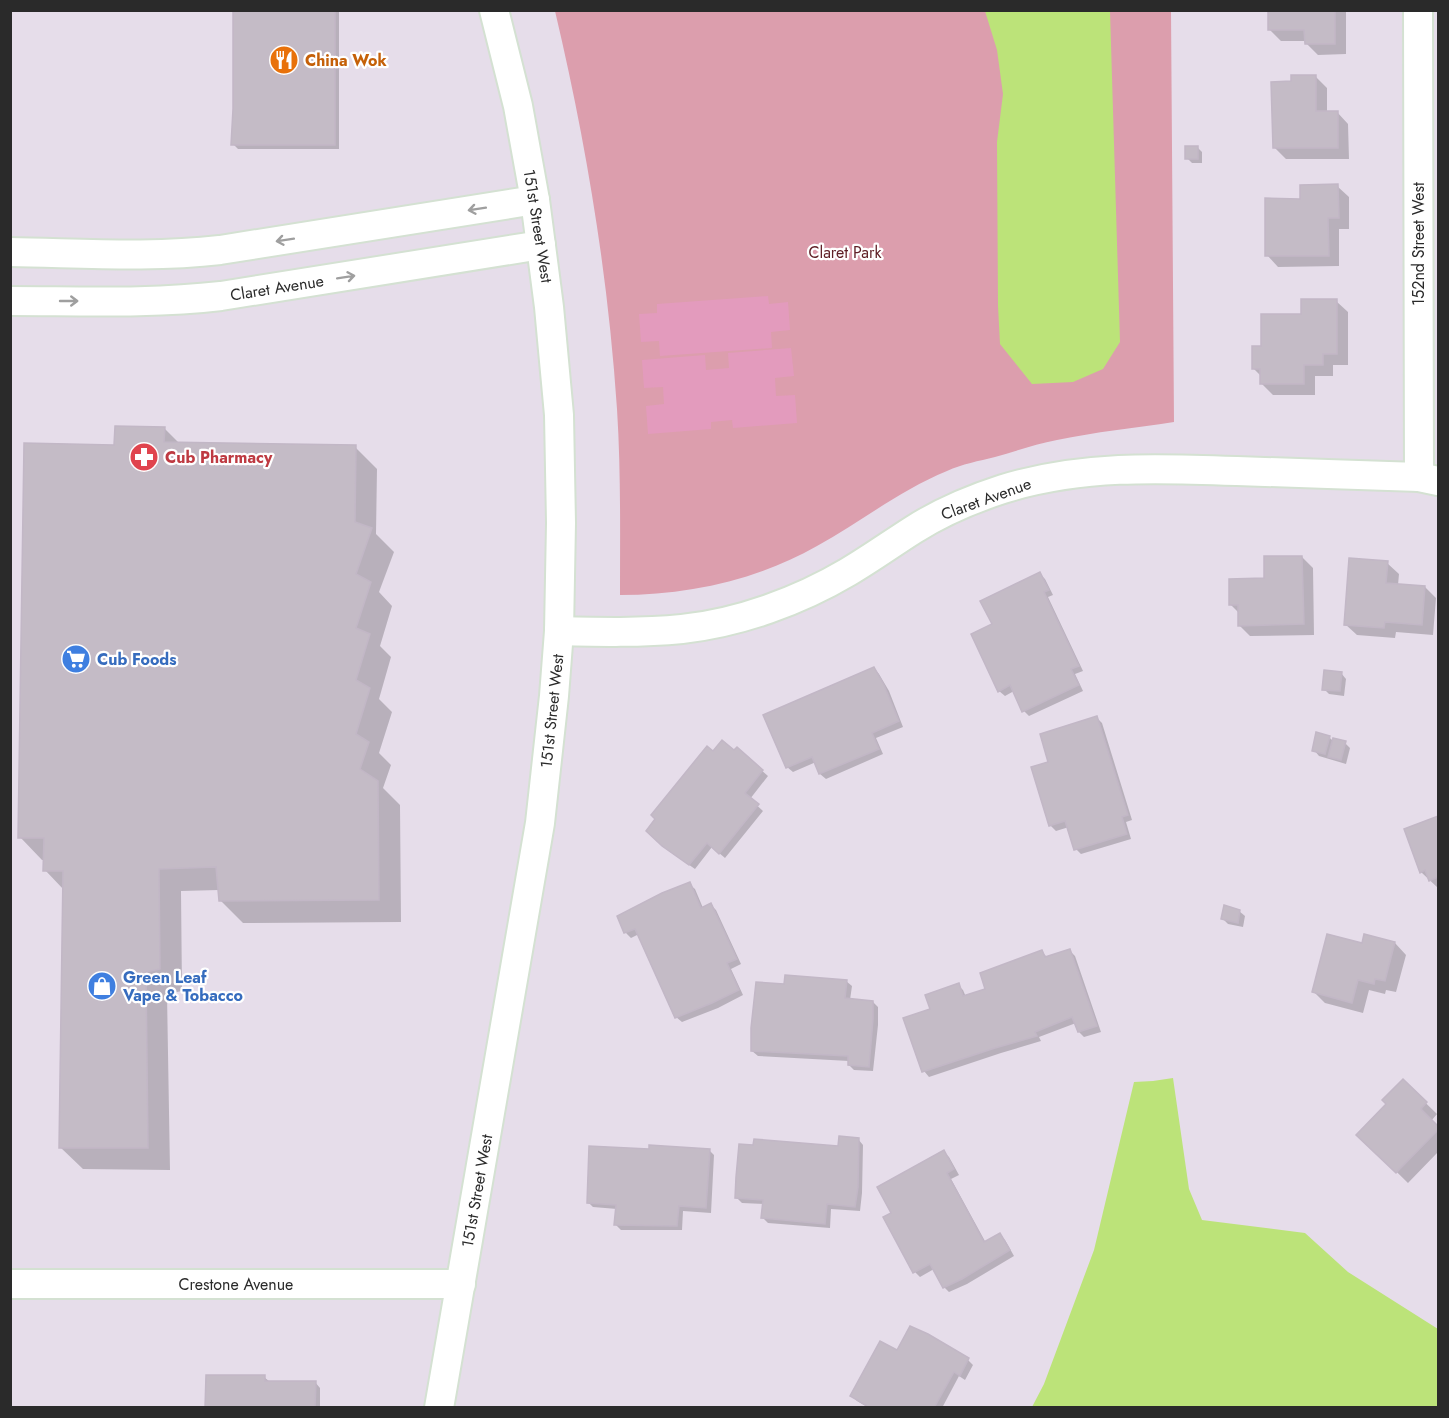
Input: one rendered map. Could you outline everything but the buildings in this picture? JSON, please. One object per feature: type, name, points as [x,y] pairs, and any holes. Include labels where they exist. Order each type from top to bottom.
[{"type":"street","name":"151st Street West","points":[[439,1407],[540,823],[555,696],[559,631],[561,523],[559,415],[549,307],[535,200],[518,106],[494,10]]},
{"type":"street","name":"152nd Street West","points":[[1418,10],[1429,479]]},
{"type":"street","points":[[10,252],[152,255],[220,250],[535,200]]},
{"type":"street","name":"Claret Avenue","points":[[10,301],[153,302],[188,300],[541,245]]},
{"type":"street","name":"Claret Avenue","points":[[559,631],[649,632],[718,622],[753,613],[795,598],[848,572],[942,513],[1004,489],[1070,474],[1103,470],[1172,469],[1429,479]]},
{"type":"street","name":"Crestone Avenue","points":[[10,1284],[461,1284]]},
{"type":"green space","name":"Claret Park","points":[[555,11],[1171,11],[1174,422],[1057,440],[965,465],[913,487],[833,537],[770,568],[722,583],[696,588],[620,595],[618,432],[608,308],[586,159]]},
{"type":"shaded area","points":[[985,11],[1110,11],[1120,342],[1103,369],[1073,382],[1032,384],[1000,344],[997,142],[1003,94],[997,50]]},
{"type":"shaded area","points":[[768,296],[769,304],[788,302],[790,330],[771,332],[772,348],[660,356],[659,341],[641,342],[639,314],[657,313],[657,304]]},
{"type":"shaded area","points":[[791,348],[794,376],[775,378],[776,396],[795,395],[797,423],[733,428],[732,420],[711,422],[711,429],[648,434],[646,406],[664,404],[663,387],[644,388],[642,360],[705,355],[706,370],[729,368],[728,353]]},
{"type":"shaded area","points":[[1173,1078],[1189,1189],[1202,1220],[1305,1233],[1348,1272],[1438,1329],[1438,1407],[1032,1407],[1044,1384],[1094,1250],[1134,1082]]},
{"type":"place","name":"China Wok","points":[[284,60]]},
{"type":"place","name":"Cub Pharmacy","points":[[144,457]]},
{"type":"place","name":"Cub Foods","points":[[76,659]]},
{"type":"place","name":"Green Leaf Vape & Tobacco","points":[[102,986]]}]
